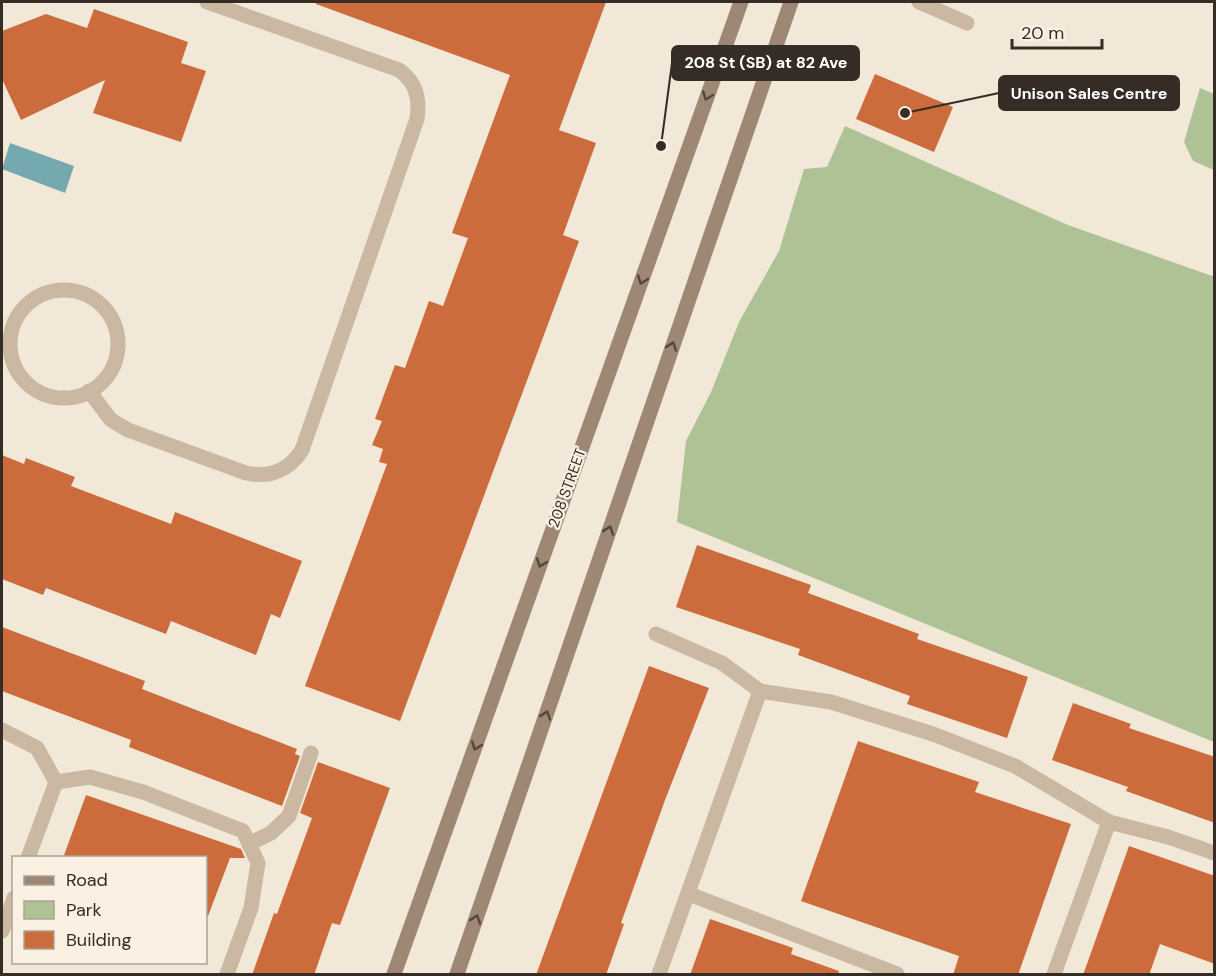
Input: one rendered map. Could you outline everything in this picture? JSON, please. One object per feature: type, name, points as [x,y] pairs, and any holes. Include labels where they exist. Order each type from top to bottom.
[{"type":"main road","name":"208 STREET","points":[[394,975],[741,2]]},
{"type":"main road","points":[[457,975],[791,2]]},
{"type":"lane","points":[[90,391],[111,420],[128,430],[246,473],[257,475],[279,472],[295,462],[302,450],[417,118],[419,106],[414,85],[408,76],[399,70],[207,2]]},
{"type":"lane","points":[[919,2],[967,22]]},
{"type":"lane","points":[[69,289],[87,294],[103,305],[114,321],[118,339],[117,358],[109,375],[90,391],[78,396],[59,398],[41,393],[25,382],[15,367],[9,348],[11,329],[19,312],[33,299],[50,291],[69,289]]},
{"type":"lane","points":[[656,634],[722,663],[760,691],[831,702],[933,734],[1015,766],[1109,822],[1168,837],[1215,853]]},
{"type":"lane","points":[[659,975],[760,691]]},
{"type":"lane","points":[[2,730],[37,748],[56,782],[29,856]]},
{"type":"lane","points":[[249,844],[271,833],[289,816],[311,753]]},
{"type":"lane","points":[[56,782],[90,777],[143,792],[243,831],[258,863],[251,908],[227,975]]},
{"type":"lane","points":[[1054,975],[1109,822]]},
{"type":"lane","points":[[689,894],[897,974]]},
{"type":"lane","points":[[2,931],[12,904]]},
{"type":"green space","points":[[1200,88],[1214,94],[1214,170],[1193,161],[1184,142]]},
{"type":"green space","points":[[845,126],[1068,225],[1212,276],[1214,274],[1214,742],[677,522],[686,441],[711,392],[739,322],[779,251],[804,169],[827,167]]},
{"type":"water","points":[[10,143],[74,166],[65,193],[2,169]]},
{"type":"building","points":[[316,2],[606,2],[559,130],[596,143],[563,235],[579,241],[400,721],[305,686],[387,464],[379,462],[383,449],[372,445],[382,421],[375,419],[395,365],[405,368],[429,301],[443,306],[468,238],[452,233],[510,75],[316,4]]},
{"type":"building","points":[[94,9],[188,42],[181,63],[206,71],[181,142],[93,113],[105,80],[21,120],[2,79],[2,31],[46,14],[87,28]]},
{"type":"building","points":[[875,74],[953,107],[934,152],[856,119]]},
{"type":"building","points":[[2,455],[24,464],[26,458],[75,477],[71,486],[171,524],[175,512],[302,561],[280,618],[271,614],[256,655],[171,621],[166,634],[46,588],[43,595],[2,579]]},
{"type":"building","points":[[697,545],[811,585],[808,593],[919,634],[917,639],[1028,677],[1007,738],[907,704],[910,696],[798,655],[800,649],[676,607]]},
{"type":"building","points":[[2,627],[145,681],[142,689],[297,749],[295,754],[300,756],[282,806],[129,747],[131,740],[2,691]]},
{"type":"building","points":[[649,666],[709,688],[665,800],[621,923],[624,924],[606,975],[536,975]]},
{"type":"building","points":[[1073,703],[1131,724],[1129,728],[1215,757],[1215,823],[1126,791],[1128,787],[1052,760]]},
{"type":"building","points":[[858,741],[979,782],[975,792],[1071,824],[1018,975],[953,975],[959,956],[801,901]]},
{"type":"building","points":[[318,762],[390,788],[340,925],[332,923],[314,975],[252,975],[312,818],[300,813]]},
{"type":"building","points":[[86,795],[241,849],[245,858],[230,858],[207,916],[207,856],[64,856]]},
{"type":"building","points":[[1129,846],[1215,876],[1215,964],[1160,944],[1149,975],[1083,975]]},
{"type":"building","points":[[710,919],[793,948],[791,954],[839,971],[838,975],[690,975]]},
{"type":"place","name":"Unison Sales Centre","points":[[905,113]]},
{"type":"place","name":"208 St (SB) at 82 Ave","points":[[661,146]]}]
